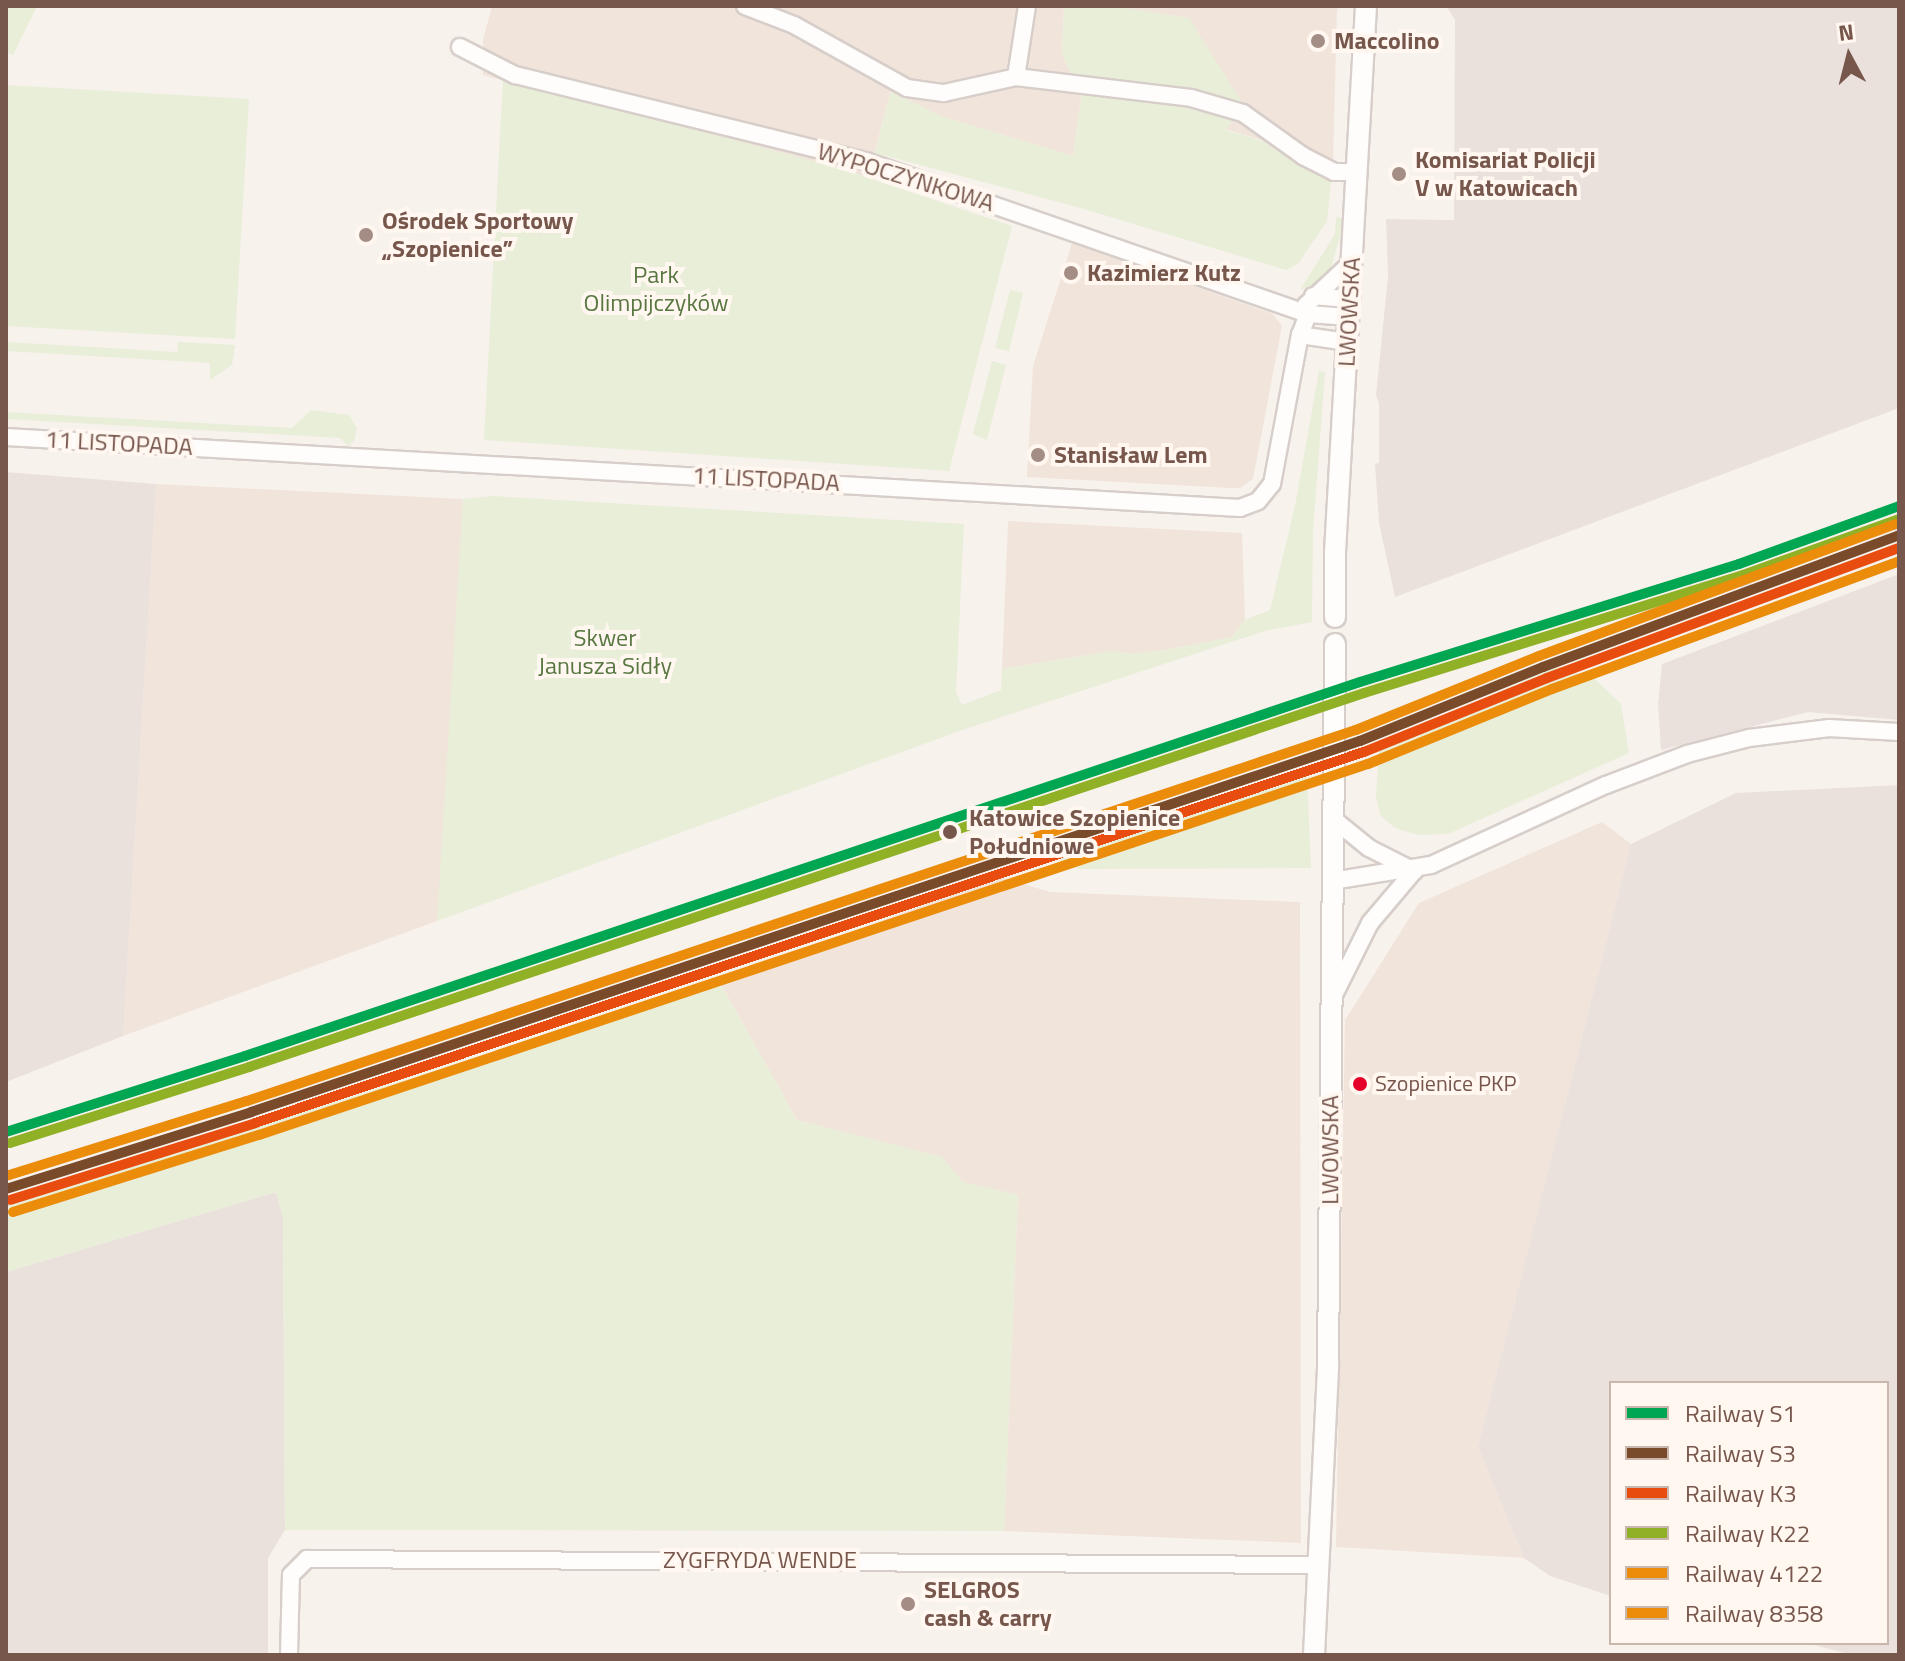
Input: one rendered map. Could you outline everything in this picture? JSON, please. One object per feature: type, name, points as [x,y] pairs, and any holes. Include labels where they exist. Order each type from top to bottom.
[{"type":"street","points":[[745,6],[794,25],[907,88],[944,93],[1016,77],[1191,98],[1243,113],[1303,156],[1334,172],[1356,172]]},
{"type":"street","points":[[1016,77],[1027,6]]},
{"type":"street","name":"LWOWSKA","points":[[1335,617],[1335,552],[1366,6]]},
{"type":"street","name":"WYPOCZYNKOWA","points":[[460,47],[515,75],[866,161],[1308,314],[1349,308]]},
{"type":"street","points":[[1313,296],[1351,263]]},
{"type":"street","points":[[1313,296],[1349,308]]},
{"type":"street","name":"11 LISTOPADA","points":[[6,437],[1240,508],[1258,501],[1272,484],[1300,335],[1308,314],[1306,305],[1313,296]]},
{"type":"street","points":[[1300,335],[1347,342]]},
{"type":"street","name":"LWOWSKA","points":[[1314,1655],[1328,1373],[1335,644]]},
{"type":"street","points":[[1332,881],[1414,871],[1606,785],[1687,754],[1749,738],[1829,728],[1899,732]]},
{"type":"street","points":[[1332,818],[1369,848],[1414,871]]},
{"type":"street","points":[[1331,1002],[1370,923],[1414,871]]},
{"type":"street","name":"ZYGFRYDA WENDE","points":[[289,1655],[291,1575],[307,1559],[1317,1565]]},
{"type":"shaded area","points":[[492,6],[1064,6],[1062,55],[1082,93],[1073,156],[940,116],[891,91],[868,177],[483,75],[483,40]]},
{"type":"shaded area","points":[[1111,6],[1345,6],[1337,9],[1333,162],[1225,129],[1189,18]]},
{"type":"shaded area","points":[[1446,6],[1899,6],[1899,408],[1395,597],[1379,523],[1375,464],[1379,463],[1379,403],[1376,395],[1388,276],[1386,219],[1454,220],[1455,20]]},
{"type":"shaded area","points":[[1072,243],[1273,314],[1282,326],[1253,479],[1240,488],[1231,488],[1027,477],[1033,366]]},
{"type":"shaded area","points":[[6,472],[156,484],[123,1036],[6,1082]]},
{"type":"shaded area","points":[[156,484],[463,499],[443,862],[437,921],[123,1036]]},
{"type":"shaded area","points":[[1008,521],[1242,533],[1245,620],[1232,637],[1165,650],[1131,654],[1112,651],[1002,669]]},
{"type":"shaded area","points":[[1899,574],[1899,720],[1808,712],[1661,750],[1658,704],[1662,664]]},
{"type":"shaded area","points":[[1899,785],[1899,1655],[1852,1655],[1814,1645],[1889,1645],[1889,1381],[1609,1381],[1609,1595],[1550,1576],[1524,1558],[1478,1447],[1631,844],[1736,793]]},
{"type":"shaded area","points":[[1602,822],[1631,844],[1478,1447],[1524,1558],[1336,1547],[1345,1020],[1419,903]]},
{"type":"shaded area","points":[[1000,877],[1050,892],[1300,902],[1301,1543],[1004,1531],[1018,1195],[963,1182],[941,1157],[797,1120],[719,981]]},
{"type":"shaded area","points":[[276,1192],[283,1217],[285,1530],[268,1558],[268,1655],[6,1655],[6,1272]]},
{"type":"green space","points":[[6,6],[37,6],[13,55],[6,52]]},
{"type":"green space","points":[[1064,6],[1111,6],[1189,18],[1243,104],[1226,130],[1333,162],[1327,221],[1298,264],[1286,270],[1084,209],[875,153],[891,91],[940,116],[1073,156],[1082,93],[1062,55]]},
{"type":"green space","name":"Park Olimpijczyków","points":[[503,79],[836,167],[1012,226],[949,471],[484,440]]},
{"type":"green space","points":[[6,85],[249,99],[235,339],[6,326]]},
{"type":"green space","points":[[1336,217],[1342,218],[1342,230],[1330,270],[1319,282],[1300,290],[1335,234]]},
{"type":"green space","points":[[1010,290],[1023,293],[1009,351],[995,348]]},
{"type":"green space","points":[[6,342],[177,352],[178,342],[235,345],[232,365],[210,380],[210,363],[6,351]]},
{"type":"green space","points":[[992,361],[1006,365],[987,440],[973,434]]},
{"type":"green space","name":"Skwer Janusza Sidły","points":[[1319,371],[1325,372],[1313,532],[1312,622],[1265,631],[968,728],[437,921],[463,499],[493,496],[964,524],[956,692],[962,705],[1001,690],[1002,669],[1112,651],[1131,654],[1165,650],[1232,637],[1245,620],[1270,610],[1295,506]]},
{"type":"green space","points":[[311,410],[349,415],[357,428],[354,441],[348,446],[340,438],[6,419],[6,412],[292,428]]},
{"type":"green space","points":[[1555,667],[1594,678],[1621,704],[1629,753],[1448,834],[1418,835],[1395,828],[1380,815],[1376,797],[1379,746]]},
{"type":"green space","points":[[1307,774],[1311,868],[1079,869],[1062,862],[1055,853]]},
{"type":"green space","points":[[719,981],[797,1120],[942,1157],[963,1182],[1018,1195],[1004,1531],[285,1530],[283,1217],[276,1192],[6,1272],[6,1206]]},
{"type":"railway","points":[[1878,542],[1899,530]]},
{"type":"railway","points":[[1680,582],[1761,587]]},
{"type":"rail line","name":"S1","points":[[6,1132],[245,1056],[1360,682],[1739,564],[1899,506]]},
{"type":"rail line","name":"K22","points":[[10,1143],[249,1067],[1364,693],[1743,575],[1899,519]]},
{"type":"rail line","name":"4122","points":[[6,1176],[247,1101],[1356,730],[1539,656],[1895,524]]},
{"type":"rail line","name":"S3","points":[[6,1189],[251,1112],[1360,741],[1543,667],[1899,535]]},
{"type":"rail line","name":"K3","points":[[10,1200],[255,1123],[1364,752],[1547,678],[1899,548]]},
{"type":"rail line","name":"8358","points":[[13,1212],[259,1135],[1368,764],[1552,689],[1899,561]]},
{"type":"place","name":"Maccolino","points":[[1318,41]]},
{"type":"place","name":"Komisariat Policji V w Katowicach","points":[[1399,174]]},
{"type":"place","name":"Ośrodek Sportowy „Szopienice”","points":[[366,235]]},
{"type":"place","name":"Kazimierz Kutz","points":[[1071,273]]},
{"type":"place","name":"Stanisław Lem","points":[[1038,455]]},
{"type":"place","name":"Katowice Szopienice Południowe","points":[[950,832]]},
{"type":"place","name":"Szopienice PKP","points":[[1360,1084]]},
{"type":"place","name":"SELGROS cash & carry","points":[[908,1604]]}]
